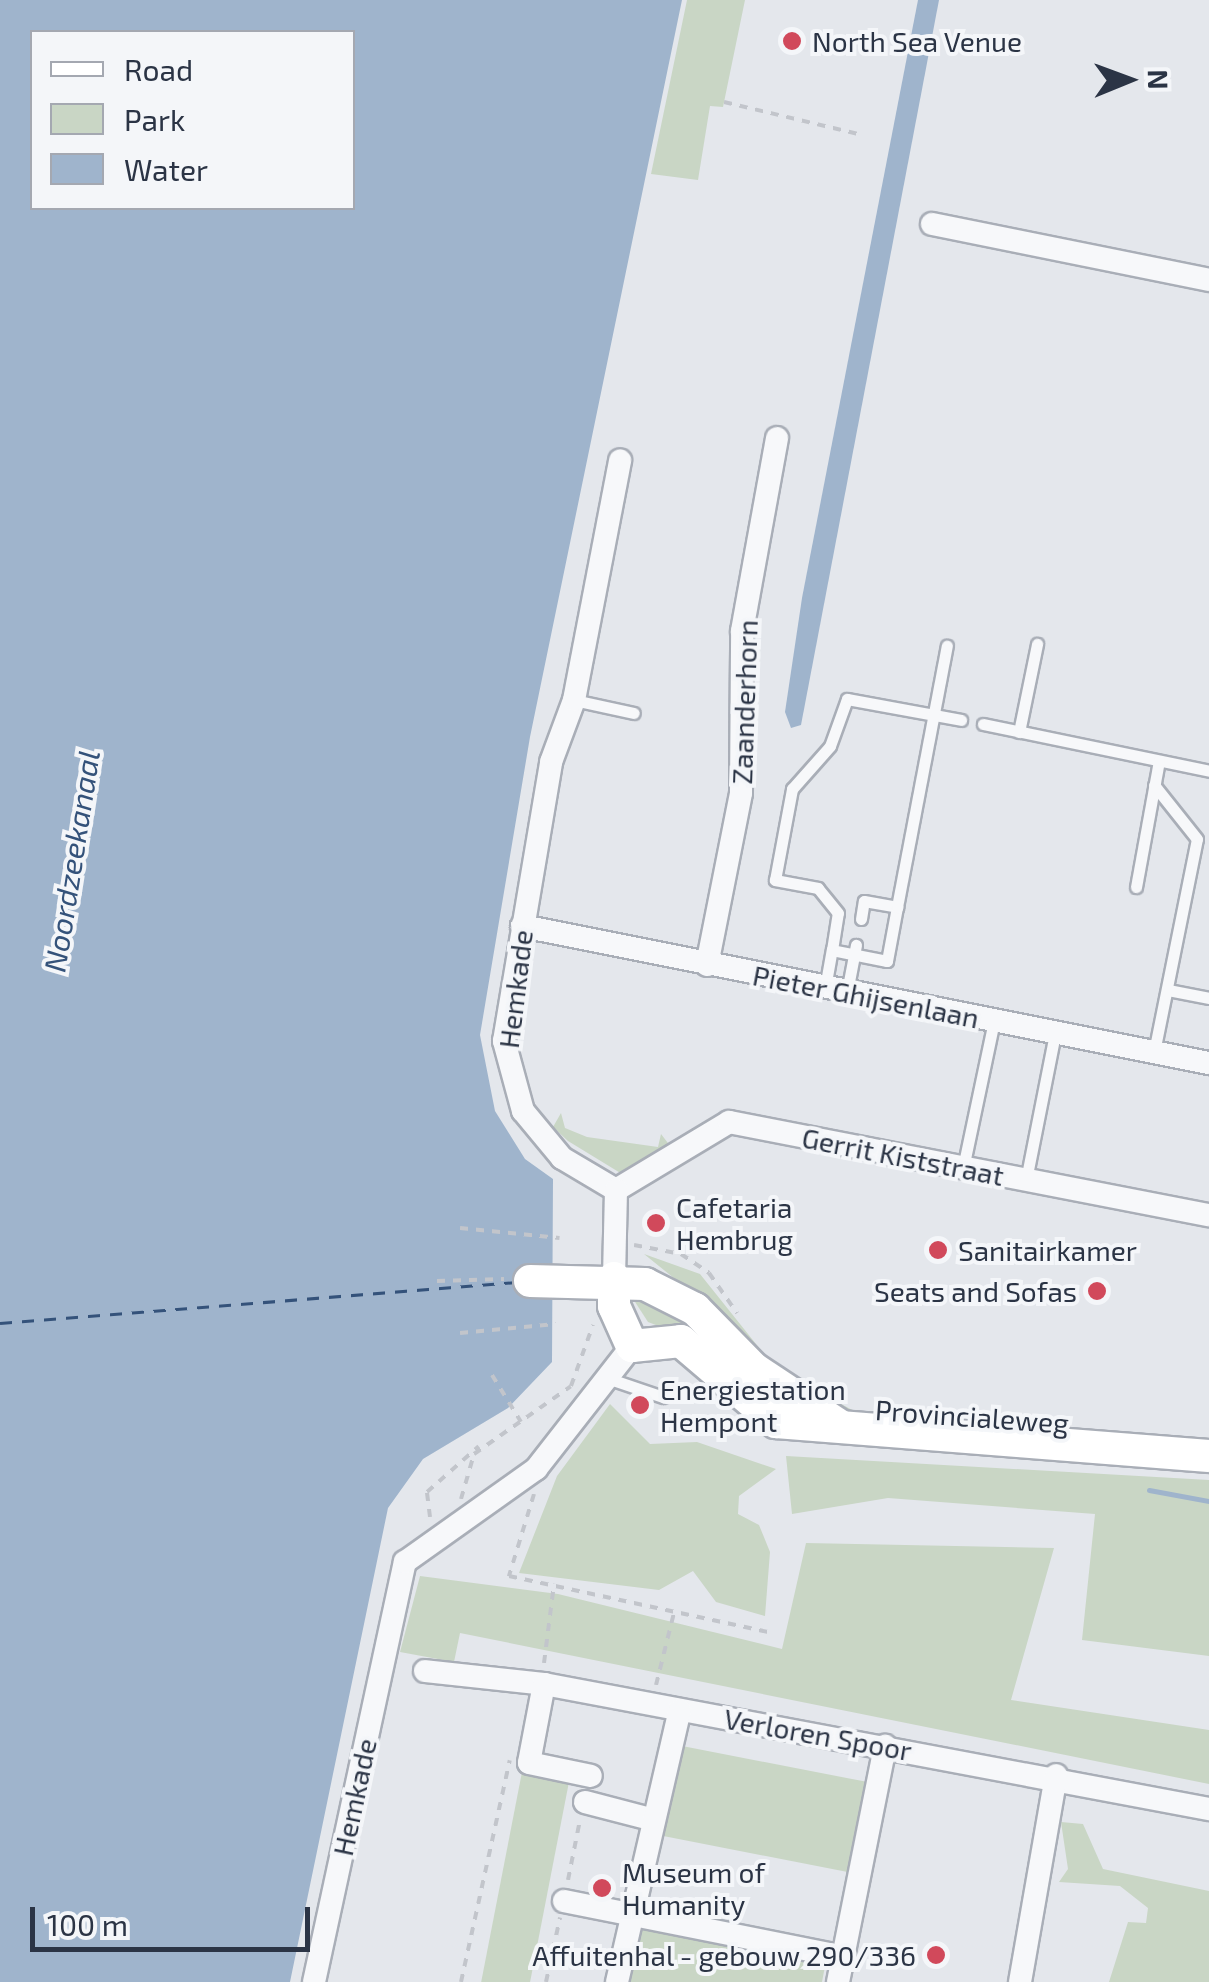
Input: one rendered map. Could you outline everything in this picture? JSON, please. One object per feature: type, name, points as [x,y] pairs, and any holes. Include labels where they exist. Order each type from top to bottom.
[{"type":"main road","name":"Provincialeweg","points":[[524,1280],[611,1268],[695,1309],[766,1379],[846,1430]]},
{"type":"main road","points":[[611,1268],[614,1306],[632,1346]]},
{"type":"main road","name":"Provincialeweg","points":[[632,1346],[681,1341],[776,1422],[1209,1456]]},
{"type":"street","points":[[932,224],[1208,273]]},
{"type":"street","name":"Zaanderhorn","points":[[707,964],[742,793],[742,632],[778,438]]},
{"type":"street","name":"Hemkade","points":[[616,1190],[562,1158],[523,1111],[508,1075],[504,1041],[551,762],[574,700],[620,460]]},
{"type":"street","name":"Pieter Ghijsenlaan","points":[[522,926],[1209,1063]]},
{"type":"street","name":"Gerrit Kiststraat","points":[[616,1190],[729,1122],[1209,1215]]},
{"type":"street","points":[[611,1268],[616,1190]]},
{"type":"street","name":"Hemkade","points":[[314,1982],[405,1562],[438,1534],[536,1470],[604,1376],[632,1346]]},
{"type":"street","name":"Verloren Spoor","points":[[425,1671],[544,1684],[1056,1776],[1209,1809]]},
{"type":"street","points":[[544,1684],[529,1763],[591,1776]]},
{"type":"street","points":[[617,1982],[680,1710]]},
{"type":"street","points":[[838,1982],[885,1746]]},
{"type":"street","points":[[1020,1982],[1056,1776]]},
{"type":"street","points":[[585,1802],[654,1820]]},
{"type":"street","points":[[564,1901],[843,1957]]},
{"type":"lane","points":[[1019,732],[1037,644]]},
{"type":"lane","points":[[832,950],[855,950],[887,961],[947,646]]},
{"type":"lane","points":[[836,990],[832,950],[838,913],[818,888],[774,880],[792,789],[830,746],[847,698],[960,720]]},
{"type":"lane","points":[[574,700],[634,712]]},
{"type":"lane","points":[[983,724],[1209,771]]},
{"type":"lane","points":[[1136,887],[1159,760]]},
{"type":"lane","points":[[1154,785],[1197,839],[1154,1052]]},
{"type":"lane","points":[[861,919],[864,901],[897,907]]},
{"type":"lane","points":[[836,990],[855,950]]},
{"type":"lane","points":[[1168,990],[1209,998]]},
{"type":"lane","points":[[963,1168],[994,1021]]},
{"type":"lane","points":[[1026,1180],[1055,1033]]},
{"type":"lane","points":[[604,1376],[663,1397]]},
{"type":"path","points":[[724,102],[858,134]]},
{"type":"path","points":[[460,1228],[560,1238]]},
{"type":"path","points":[[438,1534],[427,1492],[483,1445],[572,1386],[611,1268],[681,1254],[708,1272],[748,1328]]},
{"type":"path","points":[[438,1281],[524,1280]]},
{"type":"path","points":[[460,1333],[556,1324]]},
{"type":"path","points":[[492,1375],[521,1422]]},
{"type":"path","points":[[459,1520],[465,1477],[483,1445]]},
{"type":"path","points":[[536,1470],[510,1576],[773,1633]]},
{"type":"path","points":[[544,1684],[554,1584]]},
{"type":"path","points":[[653,1704],[675,1609]]},
{"type":"path","points":[[460,1982],[507,1760],[529,1763]]},
{"type":"green space","points":[[687,0],[745,0],[723,107],[710,106],[698,180],[651,174]]},
{"type":"green space","points":[[561,1113],[565,1128],[587,1137],[658,1147],[661,1134],[671,1147],[622,1174],[568,1141],[553,1127]]},
{"type":"green space","points":[[644,1254],[700,1274],[776,1369],[856,1412],[1209,1438],[1209,1446],[877,1423],[823,1406],[773,1374],[721,1316]]},
{"type":"green space","points":[[628,1291],[652,1295],[727,1352],[648,1322]]},
{"type":"green space","points":[[610,1404],[650,1444],[697,1442],[776,1469],[739,1496],[738,1514],[759,1525],[770,1552],[765,1616],[716,1602],[693,1571],[659,1590],[519,1573],[557,1476]]},
{"type":"green space","points":[[786,1456],[1209,1480],[1209,1656],[1082,1640],[1095,1514],[888,1498],[792,1514]]},
{"type":"green space","points":[[806,1543],[1054,1548],[1011,1700],[1209,1730],[1209,1784],[460,1633],[454,1662],[400,1652],[420,1576],[558,1594],[782,1649]]},
{"type":"green space","points":[[677,1745],[866,1782],[849,1872],[659,1835]]},
{"type":"green space","points":[[522,1772],[569,1781],[530,1982],[481,1982]]},
{"type":"green space","points":[[1061,1822],[1083,1824],[1103,1869],[1209,1891],[1209,1982],[1109,1982],[1128,1922],[1146,1923],[1148,1908],[1120,1886],[1059,1882],[1068,1869]]},
{"type":"green space","points":[[626,1920],[826,1961],[822,1982],[614,1982]]},
{"type":"water","name":"Noordzeekanaal","points":[[0,0],[682,0],[530,737],[480,1035],[495,1111],[525,1159],[553,1179],[552,1362],[508,1408],[423,1459],[388,1508],[290,1982],[0,1982]]},
{"type":"water","points":[[918,0],[939,0],[801,725],[791,728],[785,712],[802,598]]},
{"type":"waterway","points":[[1149,1490],[1209,1501]]},
{"type":"ferry route","points":[[0,1323],[517,1282]]},
{"type":"place","name":"North Sea Venue","points":[[792,41]]},
{"type":"place","name":"Cafetaria Hembrug","points":[[656,1223]]},
{"type":"place","name":"Sanitairkamer","points":[[938,1250]]},
{"type":"place","name":"Seats and Sofas","points":[[1097,1291]]},
{"type":"place","name":"Energiestation Hempont","points":[[640,1405]]},
{"type":"place","name":"Museum of Humanity","points":[[602,1888]]},
{"type":"place","name":"Affuitenhal - gebouw 290/336","points":[[936,1955]]}]
